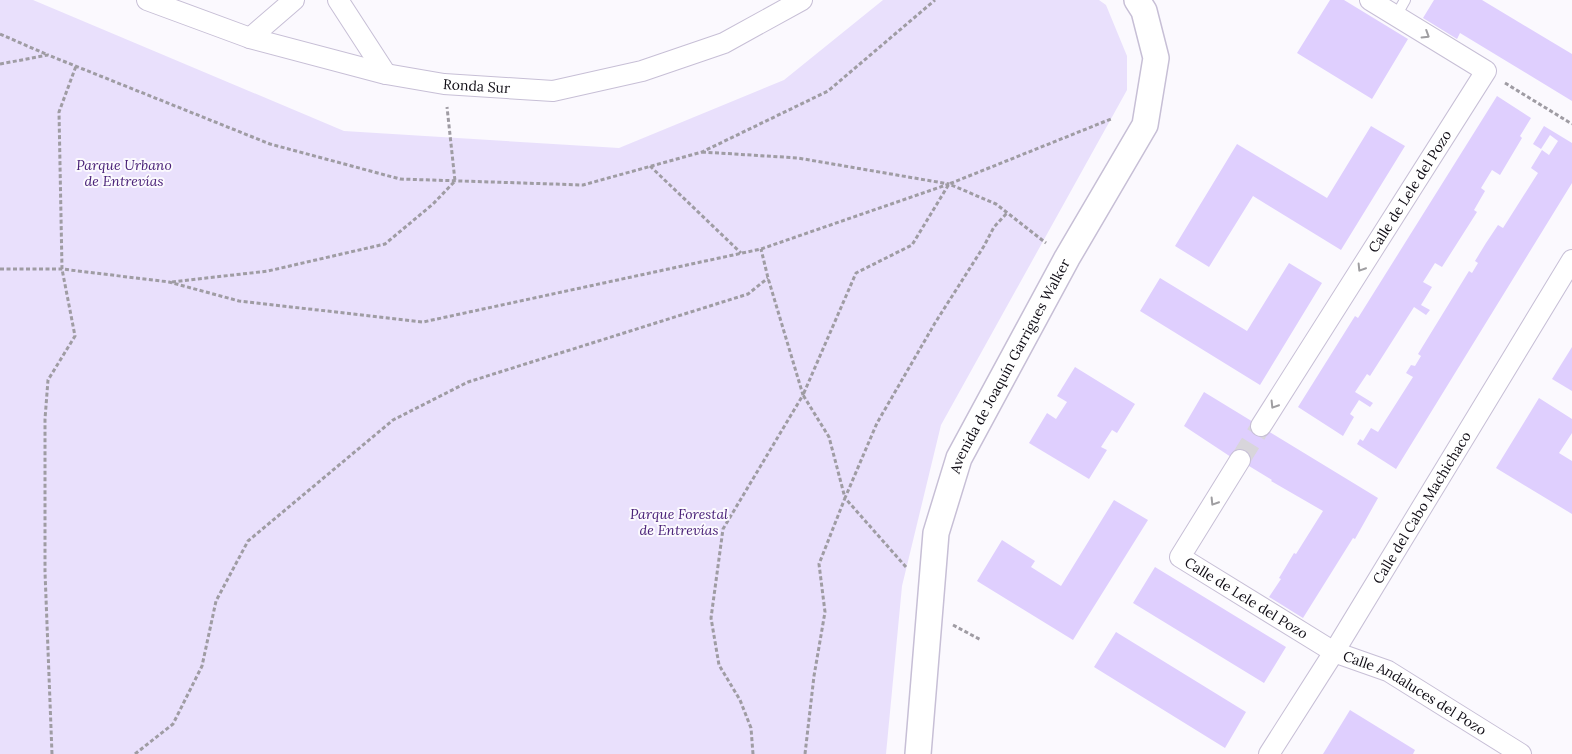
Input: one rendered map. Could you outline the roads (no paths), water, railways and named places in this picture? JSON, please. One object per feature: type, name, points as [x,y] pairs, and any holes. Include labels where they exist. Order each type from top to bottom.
[{"type":"street","name":"Ronda Sur","points":[[147,0],[250,38],[386,74],[444,84],[553,91],[642,71],[724,43],[802,0]]},
{"type":"street","points":[[250,38],[294,0]]},
{"type":"street","points":[[338,0],[386,74]]},
{"type":"street","name":"Avenida de Joaquín Garrigues Walker","points":[[918,754],[936,533],[959,458],[1066,258],[1145,125],[1156,58],[1144,11],[1137,0]]},
{"type":"street","points":[[1370,0],[1400,8]]},
{"type":"street","name":"Calle de Lele del Pozo","points":[[1261,426],[1486,71],[1400,8]]},
{"type":"street","name":"Calle del Cabo Machichaco","points":[[1269,754],[1334,652],[1572,260]]},
{"type":"street","name":"Calle de Lele del Pozo","points":[[1240,460],[1180,557],[1334,652]]},
{"type":"street","name":"Calle Andaluces del Pozo","points":[[1334,652],[1388,671],[1521,754]]},
{"type":"tunnel","points":[[1240,460],[1261,426]]},
{"type":"park label","name":"Parque Urbano de Entrevías","points":[[124,174]]},
{"type":"park label","name":"Parque Forestal de Entrevías","points":[[679,522]]}]
